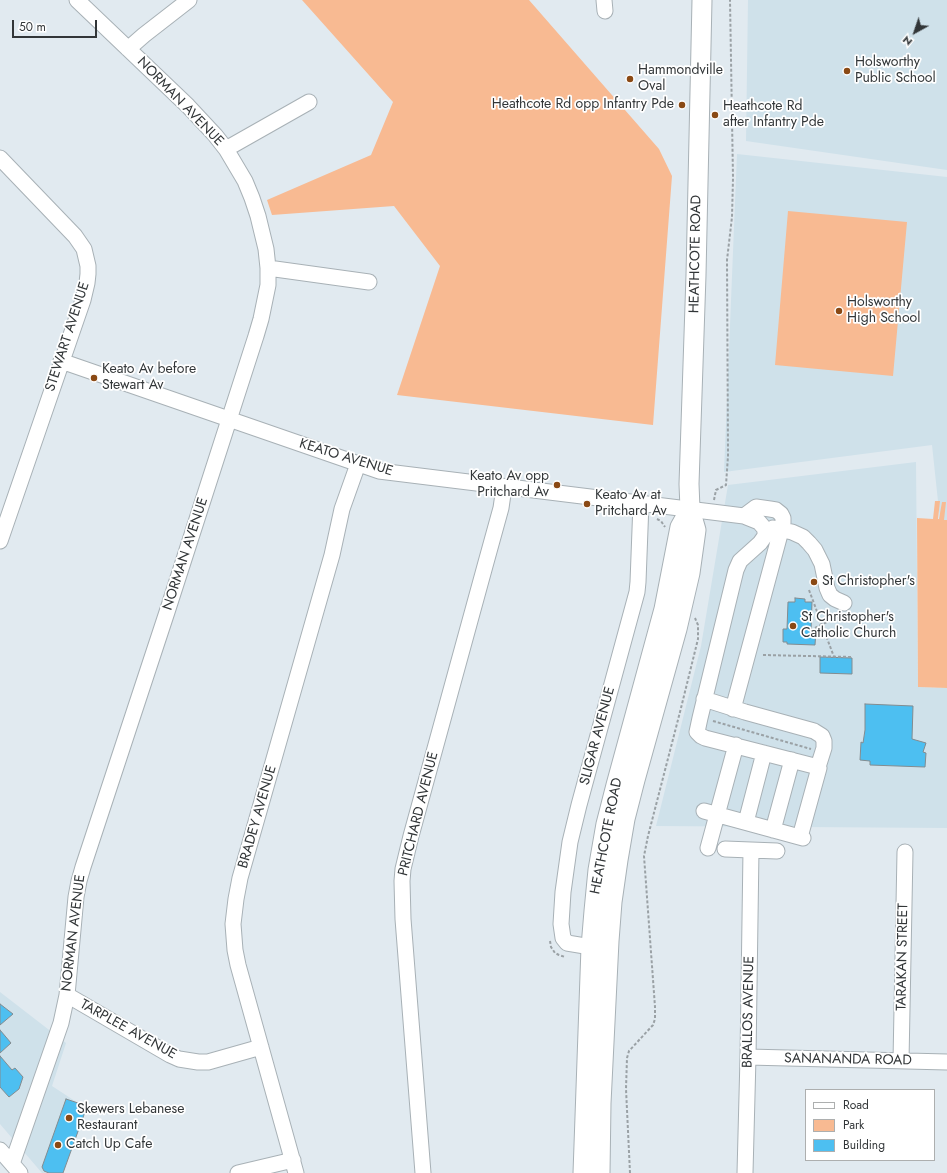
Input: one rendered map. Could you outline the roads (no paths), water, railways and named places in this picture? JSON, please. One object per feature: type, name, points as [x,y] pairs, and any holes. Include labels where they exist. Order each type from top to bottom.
[{"type":"main road","name":"HEATHCOTE ROAD","points":[[600,1173],[606,1005],[611,909],[615,880],[621,840],[630,799],[677,629],[690,573],[696,530],[690,509],[689,484],[696,275],[702,0]]},
{"type":"main road","name":"HEATHCOTE ROAD","points":[[583,1173],[591,946],[598,870],[609,812],[664,609],[680,527],[690,509]]},
{"type":"street","name":"NORMAN AVENUE","points":[[16,1168],[61,1023],[67,995],[76,897],[83,867],[261,320],[268,285],[268,268],[262,231],[252,198],[237,167],[226,149],[203,121],[188,106],[77,0]]},
{"type":"street","points":[[128,49],[144,34],[189,0]]},
{"type":"street","points":[[226,149],[309,102]]},
{"type":"street","name":"STEWART AVENUE","points":[[0,158],[80,242],[85,253],[88,266],[88,283],[83,300],[0,541]]},
{"type":"street","points":[[268,268],[369,282]]},
{"type":"street","name":"KEATO AVENUE","points":[[61,361],[379,471],[744,516]]},
{"type":"street","name":"BRADEY AVENUE","points":[[294,1166],[238,965],[233,924],[236,899],[247,855],[332,555],[342,509],[358,464]]},
{"type":"street","name":"PRITCHARD AVENUE","points":[[423,1173],[403,919],[403,869],[501,508],[504,487]]},
{"type":"street","name":"SLIGAR AVENUE","points":[[591,946],[566,943],[563,938],[561,924],[563,892],[570,842],[577,810],[637,592],[641,503]]},
{"type":"street","points":[[733,708],[783,523],[781,514],[776,510],[756,507],[744,516]]},
{"type":"street","points":[[744,516],[759,522],[765,529],[765,536],[763,540],[744,557],[736,570],[697,732],[702,736],[818,767]]},
{"type":"street","points":[[765,529],[782,529],[798,535],[812,546],[822,564],[829,592],[844,610]]},
{"type":"street","points":[[704,700],[818,732],[824,738],[819,768],[802,837],[710,813]]},
{"type":"street","points":[[708,848],[710,813],[736,745]]},
{"type":"street","points":[[746,822],[764,753]]},
{"type":"street","points":[[773,830],[792,760]]},
{"type":"street","points":[[725,849],[777,851]]},
{"type":"street","name":"BRALLOS AVENUE","points":[[745,1173],[751,850]]},
{"type":"street","name":"TARAKAN STREET","points":[[901,1061],[905,852]]},
{"type":"street","name":"TARPLEE AVENUE","points":[[67,995],[170,1055],[184,1060],[208,1062],[261,1047]]},
{"type":"street","name":"SANANANDA ROAD","points":[[748,1057],[947,1062]]},
{"type":"street","points":[[0,1150],[16,1168]]},
{"type":"street","points":[[238,1173],[294,1166]]},
{"type":"place","name":"Holsworthy Public School","points":[[847,71]]},
{"type":"place","name":"Hammondville Oval","points":[[630,79]]},
{"type":"place","name":"Heathcote Rd opp Infantry Pde","points":[[682,105]]},
{"type":"place","name":"Heathcote Rd after Infantry Pde","points":[[715,115]]},
{"type":"place","name":"Holsworthy High School","points":[[839,311]]},
{"type":"place","name":"Keato Av before Stewart Av","points":[[94,378]]},
{"type":"place","name":"Keato Av opp Pritchard Av","points":[[557,485]]},
{"type":"place","name":"Keato Av at Pritchard Av","points":[[587,504]]},
{"type":"place","name":"St Christopher's","points":[[814,582]]},
{"type":"place","name":"St Christopher's Catholic Church","points":[[793,626]]},
{"type":"place","name":"Skewers Lebanese Restaurant","points":[[69,1118]]},
{"type":"place","name":"Catch Up Cafe","points":[[58,1145]]}]
